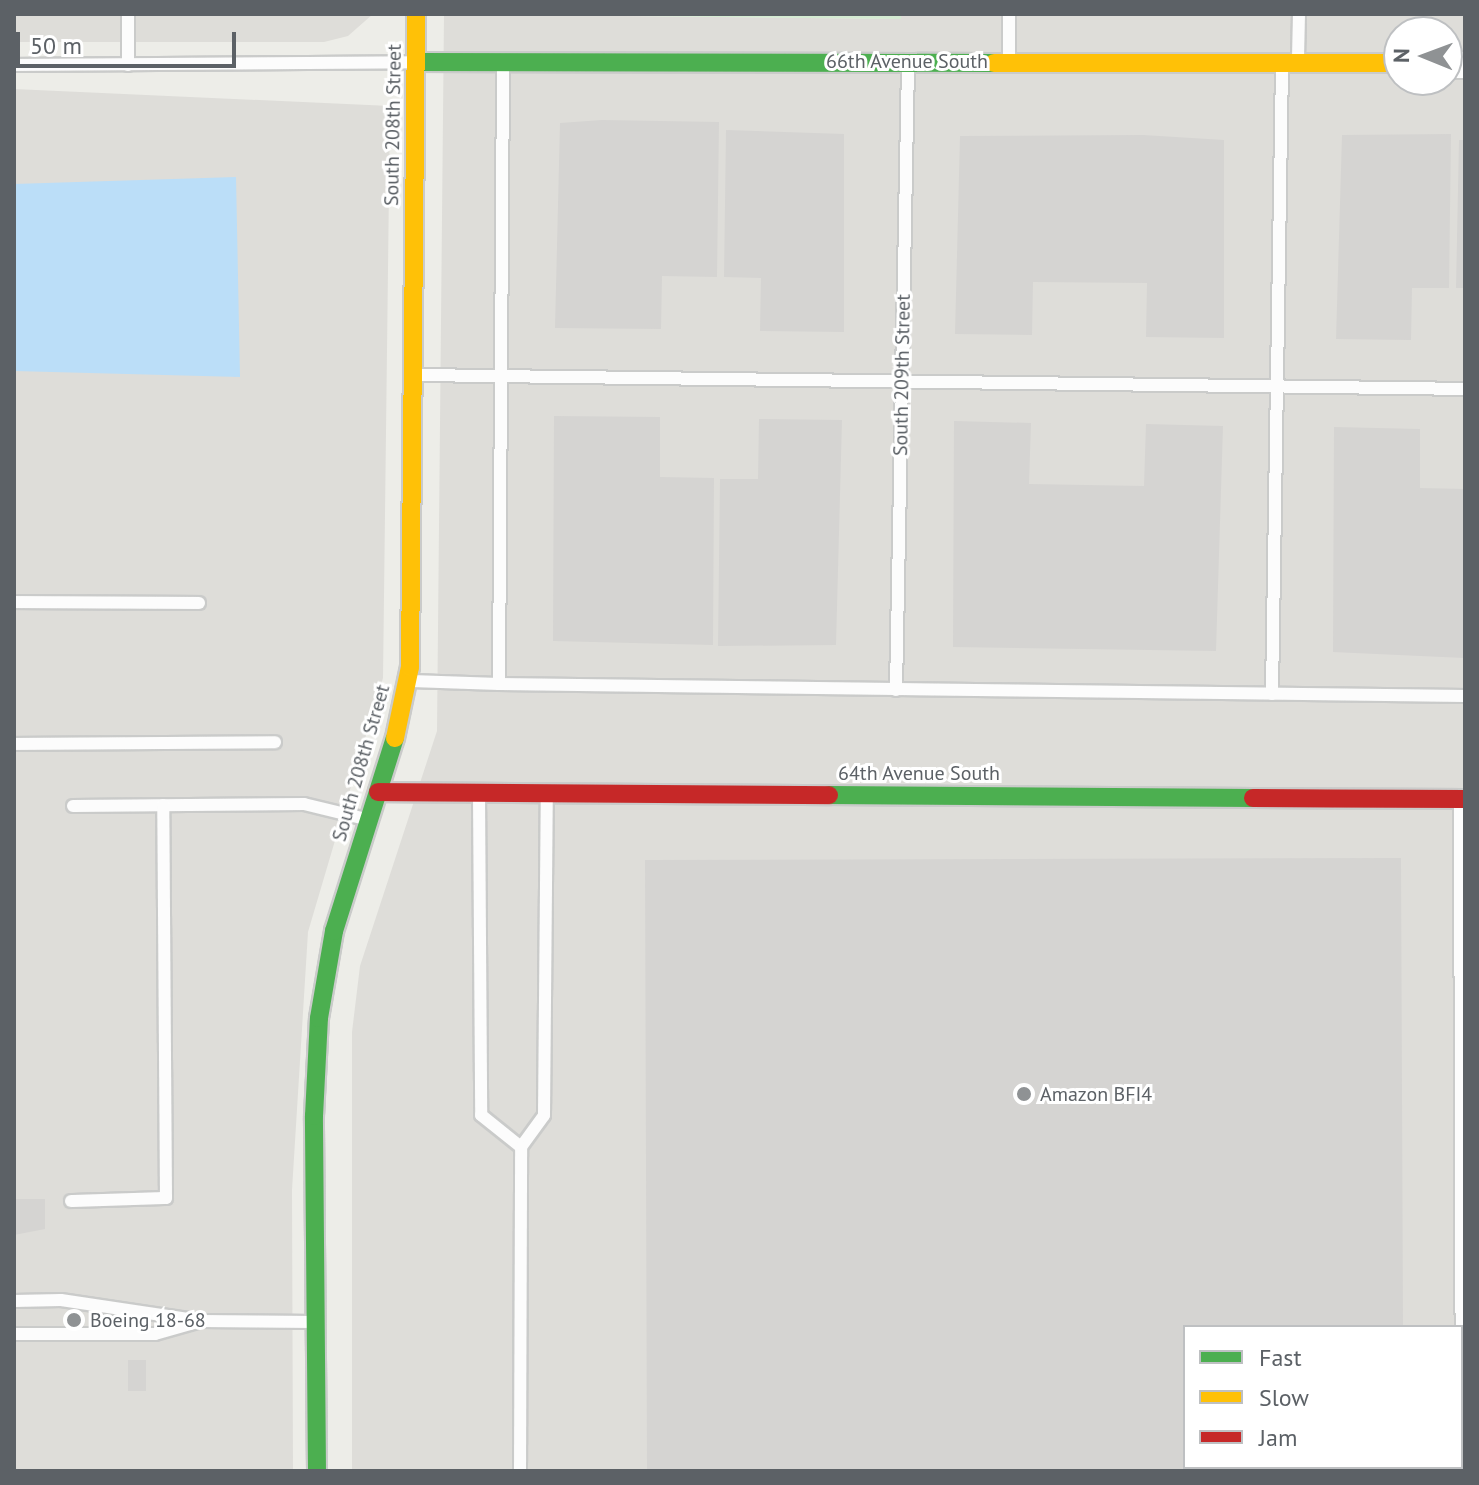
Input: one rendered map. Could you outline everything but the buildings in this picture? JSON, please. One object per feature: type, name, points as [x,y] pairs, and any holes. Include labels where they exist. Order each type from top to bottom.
[{"type":"street","name":"South 208th Street","points":[[317,1471],[314,1116],[319,1018],[334,931],[378,792],[407,681],[416,14]]},
{"type":"street","name":"66th Avenue South","points":[[416,62],[1383,63]]},
{"type":"street","name":"64th Avenue South","points":[[378,792],[1463,799]]},
{"type":"lane","points":[[128,14],[128,65]]},
{"type":"lane","points":[[1009,14],[1009,61]]},
{"type":"lane","points":[[1272,694],[1276,387],[1290,61],[1299,14]]},
{"type":"lane","points":[[499,684],[503,61]]},
{"type":"lane","name":"South 209th Street","points":[[896,690],[908,61]]},
{"type":"lane","points":[[14,65],[416,62]]},
{"type":"lane","points":[[413,375],[1465,389]]},
{"type":"lane","points":[[14,602],[199,603]]},
{"type":"lane","points":[[407,681],[1465,696]]},
{"type":"lane","points":[[14,744],[275,742]]},
{"type":"lane","points":[[479,792],[481,1115],[521,1147]]},
{"type":"lane","points":[[520,1471],[521,1147],[544,1115],[547,793]]},
{"type":"lane","points":[[1462,1325],[1463,799]]},
{"type":"lane","points":[[73,806],[304,804],[369,819]]},
{"type":"lane","points":[[71,1201],[166,1198],[163,805]]},
{"type":"lane","points":[[14,1301],[61,1300],[201,1321],[317,1322]]},
{"type":"lane","points":[[14,1334],[155,1334],[201,1321]]},
{"type":"shaded area","points":[[14,14],[373,14],[348,36],[324,42],[14,42]]},
{"type":"shaded area","points":[[444,14],[900,19],[901,14],[1465,14],[1465,1471],[352,1471],[352,1032],[360,966],[437,731]]},
{"type":"shaded area","points":[[14,89],[390,106],[383,678],[308,932],[292,1190],[293,1471],[14,1471]]},
{"type":"green space","points":[[469,14],[901,14],[901,19]]},
{"type":"water","points":[[236,177],[240,377],[14,371],[14,184]]},
{"type":"traffic: fast","points":[[416,62],[994,63]]},
{"type":"traffic: fast","points":[[317,1471],[314,1116],[319,1018],[334,931],[395,738]]},
{"type":"traffic: fast","points":[[829,795],[1253,798]]},
{"type":"traffic: slow","points":[[395,738],[410,667],[416,14]]},
{"type":"traffic: slow","points":[[994,63],[1383,63]]},
{"type":"traffic: jam","points":[[378,792],[829,795]]},
{"type":"traffic: jam","points":[[1253,798],[1465,799]]},
{"type":"place","name":"Amazon BFI4","points":[[1024,1094]]},
{"type":"place","name":"Boeing 18-68","points":[[74,1320]]}]
